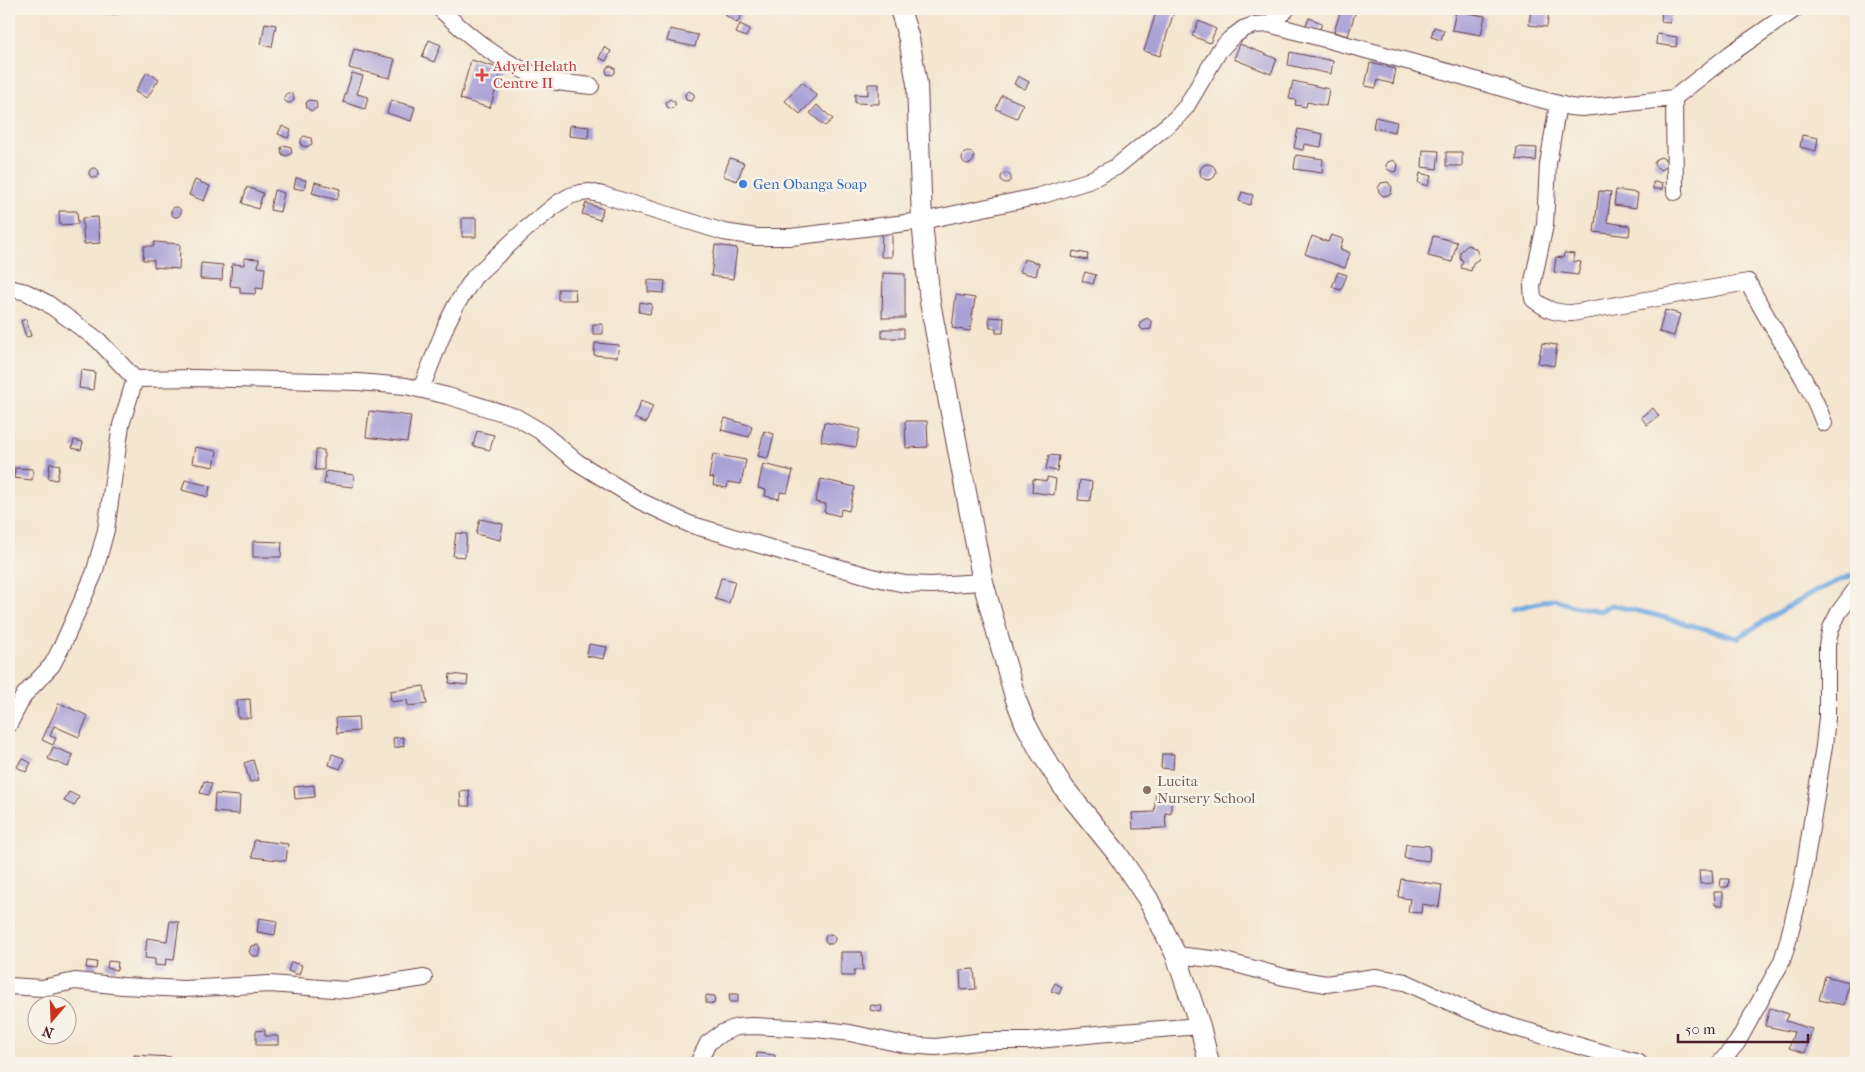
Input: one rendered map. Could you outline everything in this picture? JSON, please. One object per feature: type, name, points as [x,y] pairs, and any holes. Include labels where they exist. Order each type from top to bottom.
[{"type":"street","points":[[440,9],[470,37],[498,57],[553,81],[591,86]]},
{"type":"street","points":[[900,9],[909,39],[917,84],[922,221],[930,302],[983,582],[1015,698],[1025,724],[1064,788],[1116,852],[1148,899],[1176,955],[1200,1026],[1209,1063]]},
{"type":"street","points":[[1269,24],[1287,9]]},
{"type":"street","points":[[421,389],[447,323],[475,276],[526,229],[570,196],[590,192],[724,232],[756,237],[790,237],[922,221],[1040,196],[1088,181],[1116,167],[1176,118],[1186,107],[1219,51],[1230,39],[1243,29],[1254,24],[1269,24],[1558,104],[1582,108],[1674,98],[1730,54],[1795,9]]},
{"type":"street","points":[[1674,98],[1674,192]]},
{"type":"street","points":[[1558,104],[1548,164],[1545,224],[1532,286],[1533,299],[1546,309],[1560,313],[1572,313],[1748,282],[1759,306],[1816,400],[1824,423]]},
{"type":"street","points":[[9,290],[26,292],[47,303],[98,340],[135,379],[196,378],[358,382],[421,389],[516,417],[527,422],[577,462],[640,501],[690,524],[876,578],[905,584],[931,585],[983,582]]},
{"type":"street","points":[[9,724],[24,696],[52,665],[94,574],[106,530],[121,425],[135,379]]},
{"type":"street","points":[[1720,1063],[1737,1043],[1782,961],[1788,941],[1802,884],[1824,746],[1827,717],[1827,645],[1831,628],[1839,612],[1856,589]]},
{"type":"street","points":[[1176,955],[1221,960],[1284,977],[1326,984],[1375,977],[1406,982],[1513,1027],[1639,1063]]},
{"type":"street","points":[[9,986],[42,988],[75,981],[184,989],[270,984],[346,990],[424,978]]},
{"type":"street","points":[[698,1063],[708,1043],[722,1033],[737,1027],[817,1029],[850,1033],[906,1045],[936,1047],[1200,1026]]},
{"type":"building","points":[[105,9],[119,9],[118,14],[105,14]]},
{"type":"building","points":[[727,9],[745,9],[737,23],[724,14]]},
{"type":"building","points":[[1157,9],[1175,9],[1160,56],[1144,51]]},
{"type":"building","points":[[1341,9],[1356,10],[1348,36],[1334,32]]},
{"type":"building","points":[[1531,9],[1549,9],[1547,27],[1529,25]]},
{"type":"building","points":[[1662,9],[1671,9],[1670,23],[1661,22]]},
{"type":"building","points":[[1456,11],[1485,16],[1481,35],[1452,30]]},
{"type":"building","points":[[1309,18],[1322,23],[1319,32],[1305,27]]},
{"type":"building","points":[[1199,21],[1216,29],[1210,43],[1192,36]]},
{"type":"building","points":[[265,23],[276,25],[272,47],[261,45]]},
{"type":"building","points":[[740,24],[750,29],[746,37],[736,33]]},
{"type":"building","points":[[1434,27],[1444,30],[1441,40],[1431,37]]},
{"type":"building","points":[[670,29],[698,35],[695,47],[667,41]]},
{"type":"building","points":[[1657,34],[1677,37],[1676,47],[1656,44]]},
{"type":"building","points":[[429,40],[441,45],[434,62],[422,57]]},
{"type":"building","points":[[1240,44],[1277,59],[1271,74],[1234,59]]},
{"type":"building","points":[[604,47],[611,51],[606,61],[599,58]]},
{"type":"building","points":[[354,49],[395,59],[390,78],[349,68]]},
{"type":"building","points":[[1290,52],[1333,61],[1331,74],[1288,65]]},
{"type":"building","points":[[471,60],[502,69],[490,108],[460,99]]},
{"type":"building","points":[[1370,63],[1396,69],[1393,84],[1378,80],[1376,88],[1365,86]]},
{"type":"building","points":[[610,66],[615,68],[615,73],[612,75],[607,74],[606,68]]},
{"type":"building","points":[[147,72],[159,79],[147,98],[135,92]]},
{"type":"building","points":[[352,73],[363,76],[357,94],[368,97],[365,109],[343,102]]},
{"type":"building","points":[[1018,76],[1029,82],[1025,89],[1014,84]]},
{"type":"building","points":[[1293,81],[1329,89],[1326,106],[1307,102],[1306,107],[1295,105],[1296,100],[1289,99]]},
{"type":"building","points":[[802,82],[817,96],[800,114],[785,101]]},
{"type":"building","points":[[868,84],[879,84],[879,104],[855,103],[855,94],[868,95]]},
{"type":"building","points":[[689,91],[694,94],[694,98],[691,101],[686,100],[685,94]]},
{"type":"building","points":[[289,93],[294,98],[289,103],[284,98]]},
{"type":"building","points":[[1002,95],[1023,104],[1017,118],[996,109]]},
{"type":"building","points":[[670,99],[675,102],[675,106],[672,109],[667,107],[666,102]]},
{"type":"building","points":[[309,100],[316,101],[317,108],[311,111],[307,108],[306,103]]},
{"type":"building","points":[[391,100],[415,107],[411,121],[387,113]]},
{"type":"building","points":[[817,105],[833,119],[825,126],[810,113]]},
{"type":"building","points":[[1375,117],[1397,122],[1395,132],[1373,128]]},
{"type":"building","points":[[570,125],[589,127],[588,138],[569,136]]},
{"type":"building","points":[[282,126],[291,130],[288,138],[278,134]]},
{"type":"building","points":[[1298,129],[1323,134],[1321,147],[1304,144],[1303,150],[1294,148]]},
{"type":"building","points":[[1802,135],[1818,138],[1816,151],[1800,147]]},
{"type":"building","points":[[304,136],[311,138],[312,144],[306,147],[301,145],[301,139]]},
{"type":"building","points":[[284,145],[291,147],[292,153],[286,156],[282,154],[281,148]]},
{"type":"building","points":[[1517,147],[1537,148],[1536,161],[1516,159]]},
{"type":"building","points":[[1423,150],[1439,151],[1437,169],[1422,167]]},
{"type":"building","points":[[966,152],[970,152],[974,158],[970,164],[966,164],[962,160],[962,156]]},
{"type":"building","points":[[1446,152],[1462,152],[1462,166],[1446,166]]},
{"type":"building","points":[[1296,155],[1323,159],[1322,173],[1294,169]]},
{"type":"building","points":[[1661,157],[1667,161],[1665,168],[1661,170],[1654,163],[1656,159]]},
{"type":"building","points":[[730,158],[744,163],[737,181],[723,176]]},
{"type":"building","points":[[1393,160],[1398,164],[1397,171],[1393,172],[1387,169],[1386,165]]},
{"type":"building","points":[[1205,164],[1211,164],[1216,169],[1214,178],[1205,180],[1200,175],[1200,169]]},
{"type":"building","points":[[92,168],[96,168],[99,173],[98,177],[92,178],[89,175],[89,171]]},
{"type":"building","points":[[1004,173],[1008,173],[1011,178],[1010,182],[1004,183],[1001,180],[1001,176]]},
{"type":"building","points":[[1420,173],[1431,176],[1428,186],[1418,183]]},
{"type":"building","points":[[296,178],[306,180],[304,190],[294,188]]},
{"type":"building","points":[[195,180],[210,186],[204,201],[189,195]]},
{"type":"building","points":[[315,182],[340,189],[337,200],[312,193]]},
{"type":"building","points":[[1388,182],[1392,187],[1391,194],[1383,196],[1378,188],[1381,183]]},
{"type":"building","points":[[1653,182],[1663,183],[1662,189],[1653,189]]},
{"type":"building","points":[[247,187],[263,193],[258,209],[242,203]]},
{"type":"building","points":[[274,190],[284,193],[280,212],[270,210]]},
{"type":"building","points":[[1616,190],[1638,193],[1636,208],[1614,205]]},
{"type":"building","points":[[1599,191],[1611,192],[1607,222],[1630,226],[1629,236],[1594,232]]},
{"type":"building","points":[[1242,192],[1253,195],[1250,205],[1239,201]]},
{"type":"building","points":[[586,203],[603,209],[600,220],[582,214]]},
{"type":"building","points":[[174,207],[178,207],[181,212],[178,217],[174,217],[171,214],[171,210]]},
{"type":"building","points":[[59,211],[77,211],[78,224],[60,225]]},
{"type":"building","points":[[98,217],[100,243],[84,244],[82,218]]},
{"type":"building","points":[[462,218],[476,218],[476,237],[462,237]]},
{"type":"building","points":[[882,231],[892,232],[892,257],[881,257]]},
{"type":"building","points":[[1331,235],[1343,239],[1340,249],[1350,253],[1345,268],[1305,254],[1312,236],[1328,242]]},
{"type":"building","points":[[1433,236],[1457,242],[1452,262],[1428,256]]},
{"type":"building","points":[[154,242],[180,244],[179,269],[154,267],[154,260],[143,260],[144,246],[154,246]]},
{"type":"building","points":[[715,245],[737,248],[733,279],[711,276]]},
{"type":"building","points":[[1468,245],[1475,248],[1479,259],[1473,263],[1471,271],[1461,268],[1463,261],[1460,258],[1460,252]]},
{"type":"building","points":[[1073,251],[1088,254],[1087,260],[1072,257]]},
{"type":"building","points":[[1564,253],[1574,254],[1573,261],[1581,262],[1578,275],[1554,272],[1556,257],[1563,258]]},
{"type":"building","points":[[244,258],[259,259],[258,267],[265,268],[263,289],[256,288],[255,294],[240,293],[240,287],[230,286],[232,264],[244,265]]},
{"type":"building","points":[[1024,259],[1039,263],[1036,276],[1020,272]]},
{"type":"building","points":[[201,263],[223,265],[222,280],[200,279]]},
{"type":"building","points":[[1085,272],[1096,275],[1093,284],[1082,281]]},
{"type":"building","points":[[1338,272],[1347,275],[1341,290],[1332,287]]},
{"type":"building","points":[[883,273],[905,274],[905,318],[882,318]]},
{"type":"building","points":[[648,280],[665,281],[664,293],[648,292]]},
{"type":"building","points":[[558,289],[575,289],[576,300],[558,300]]},
{"type":"building","points":[[956,295],[975,298],[970,331],[952,328]]},
{"type":"building","points":[[640,302],[652,304],[650,314],[639,312]]},
{"type":"building","points":[[1665,310],[1680,314],[1674,336],[1659,332]]},
{"type":"building","points":[[989,317],[1004,318],[1003,333],[996,333],[996,328],[990,328]]},
{"type":"building","points":[[1147,318],[1152,322],[1151,329],[1143,330],[1140,327],[1140,322]]},
{"type":"building","points":[[26,319],[31,336],[26,337],[21,321]]},
{"type":"building","points":[[593,324],[603,324],[603,334],[593,334]]},
{"type":"building","points":[[882,329],[904,329],[904,338],[882,338]]},
{"type":"building","points":[[595,343],[619,345],[617,357],[594,355]]},
{"type":"building","points":[[1542,343],[1557,345],[1554,366],[1538,363]]},
{"type":"building","points":[[81,370],[95,372],[93,390],[79,388]]},
{"type":"building","points":[[641,401],[653,406],[646,423],[634,418]]},
{"type":"building","points":[[1653,408],[1659,416],[1647,425],[1641,417]]},
{"type":"building","points":[[369,411],[411,416],[407,442],[366,437]]},
{"type":"building","points":[[725,418],[752,426],[749,437],[721,430]]},
{"type":"building","points":[[905,421],[927,421],[928,447],[906,448]]},
{"type":"building","points":[[824,422],[860,429],[856,447],[821,441]]},
{"type":"building","points":[[477,431],[494,435],[490,450],[473,446]]},
{"type":"building","points":[[764,431],[774,434],[768,458],[758,456]]},
{"type":"building","points":[[74,440],[83,442],[81,450],[72,448]]},
{"type":"building","points":[[195,447],[217,451],[214,467],[192,463]]},
{"type":"building","points":[[316,450],[324,450],[324,470],[315,470]]},
{"type":"building","points":[[713,454],[746,460],[741,484],[728,482],[727,488],[713,485],[714,478],[709,477]]},
{"type":"building","points":[[1049,455],[1059,456],[1057,471],[1046,469]]},
{"type":"building","points":[[50,463],[60,465],[57,480],[48,478]]},
{"type":"building","points":[[763,464],[793,471],[787,493],[780,492],[779,499],[765,496],[766,490],[758,488]]},
{"type":"building","points":[[15,468],[33,469],[32,480],[14,478]]},
{"type":"building","points":[[326,471],[354,475],[353,487],[324,484]]},
{"type":"building","points":[[1047,477],[1056,479],[1054,495],[1032,492],[1033,479],[1047,481]]},
{"type":"building","points":[[821,479],[855,487],[849,511],[841,509],[840,516],[824,512],[826,504],[815,502]]},
{"type":"building","points":[[185,480],[210,486],[208,497],[182,490]]},
{"type":"building","points":[[1080,480],[1092,482],[1090,501],[1078,500]]},
{"type":"building","points":[[480,519],[503,524],[500,540],[476,534]]},
{"type":"building","points":[[456,533],[467,534],[465,557],[453,556]]},
{"type":"building","points":[[253,541],[282,542],[281,557],[253,557]]},
{"type":"building","points":[[721,578],[735,581],[729,603],[715,599]]},
{"type":"building","points":[[589,644],[607,647],[604,659],[587,656]]},
{"type":"building","points":[[450,674],[468,676],[467,685],[449,683]]},
{"type":"building","points":[[424,686],[427,704],[408,706],[407,700],[391,702],[390,691]]},
{"type":"building","points":[[250,699],[251,718],[238,718],[237,700]]},
{"type":"building","points":[[59,703],[88,716],[79,737],[54,726],[50,736],[56,738],[53,745],[42,740]]},
{"type":"building","points":[[358,717],[359,731],[337,733],[336,718]]},
{"type":"building","points":[[403,737],[404,746],[394,748],[393,738]]},
{"type":"building","points":[[53,747],[73,755],[68,767],[48,759]]},
{"type":"building","points":[[332,754],[344,758],[340,769],[329,765]]},
{"type":"building","points":[[1162,754],[1174,754],[1173,769],[1161,768]]},
{"type":"building","points":[[22,758],[31,763],[26,772],[17,767]]},
{"type":"building","points":[[253,760],[259,780],[250,782],[244,763]]},
{"type":"building","points":[[204,781],[212,784],[208,795],[200,793]]},
{"type":"building","points":[[314,785],[315,797],[295,799],[294,787]]},
{"type":"building","points":[[469,790],[470,806],[461,806],[460,791]]},
{"type":"building","points":[[69,792],[79,797],[74,806],[64,801]]},
{"type":"building","points":[[1156,792],[1171,795],[1171,814],[1165,813],[1166,828],[1133,829],[1132,813],[1154,812]]},
{"type":"building","points":[[215,794],[240,796],[239,814],[214,812]]},
{"type":"building","points":[[254,840],[288,844],[286,861],[252,857]]},
{"type":"building","points":[[1406,844],[1430,846],[1429,861],[1404,858]]},
{"type":"building","points":[[1699,870],[1712,870],[1713,883],[1700,884]]},
{"type":"building","points":[[1401,879],[1442,885],[1439,907],[1422,904],[1421,913],[1408,912],[1410,899],[1398,897]]},
{"type":"building","points":[[1721,879],[1729,879],[1728,887],[1720,887]]},
{"type":"building","points":[[1714,892],[1723,892],[1723,905],[1715,905]]},
{"type":"building","points":[[259,918],[277,921],[275,935],[257,932]]},
{"type":"building","points":[[170,921],[179,922],[174,960],[166,959],[165,966],[155,965],[155,959],[145,958],[147,938],[167,941]]},
{"type":"building","points":[[828,934],[832,934],[835,939],[834,943],[828,944],[825,941],[825,937]]},
{"type":"building","points":[[258,945],[261,949],[259,956],[252,956],[249,952],[251,946]]},
{"type":"building","points":[[841,952],[862,952],[863,970],[854,970],[854,976],[841,976]]},
{"type":"building","points":[[87,961],[97,962],[96,969],[86,968]]},
{"type":"building","points":[[108,961],[118,962],[117,970],[107,968]]},
{"type":"building","points":[[291,962],[302,965],[299,975],[288,971]]},
{"type":"building","points":[[974,969],[976,989],[961,990],[960,970]]},
{"type":"building","points":[[1825,976],[1849,982],[1844,1005],[1819,1000]]},
{"type":"building","points":[[1055,983],[1062,987],[1059,994],[1051,991]]},
{"type":"building","points":[[729,994],[738,994],[738,1002],[730,1002]]},
{"type":"building","points":[[706,995],[715,996],[714,1004],[706,1003]]},
{"type":"building","points":[[871,1005],[882,1006],[881,1012],[870,1010]]},
{"type":"building","points":[[1770,1008],[1789,1014],[1786,1021],[1812,1029],[1805,1053],[1789,1048],[1794,1032],[1765,1026]]},
{"type":"building","points":[[265,1030],[265,1036],[278,1036],[278,1045],[256,1045],[256,1031]]},
{"type":"building","points":[[757,1053],[775,1055],[774,1063],[756,1063]]},
{"type":"building","points":[[134,1055],[171,1057],[171,1063],[134,1063]]},
{"type":"waterway","points":[[1513,609],[1555,599],[1572,606],[1601,611],[1611,605],[1737,638],[1816,591],[1856,573]]},
{"type":"place","name":"Adyel Helath Centre II","points":[[482,75]]},
{"type":"place","name":"Gen Obanga Soap","points":[[743,184]]},
{"type":"place","name":"Lucita Nursery School","points":[[1147,790]]}]
